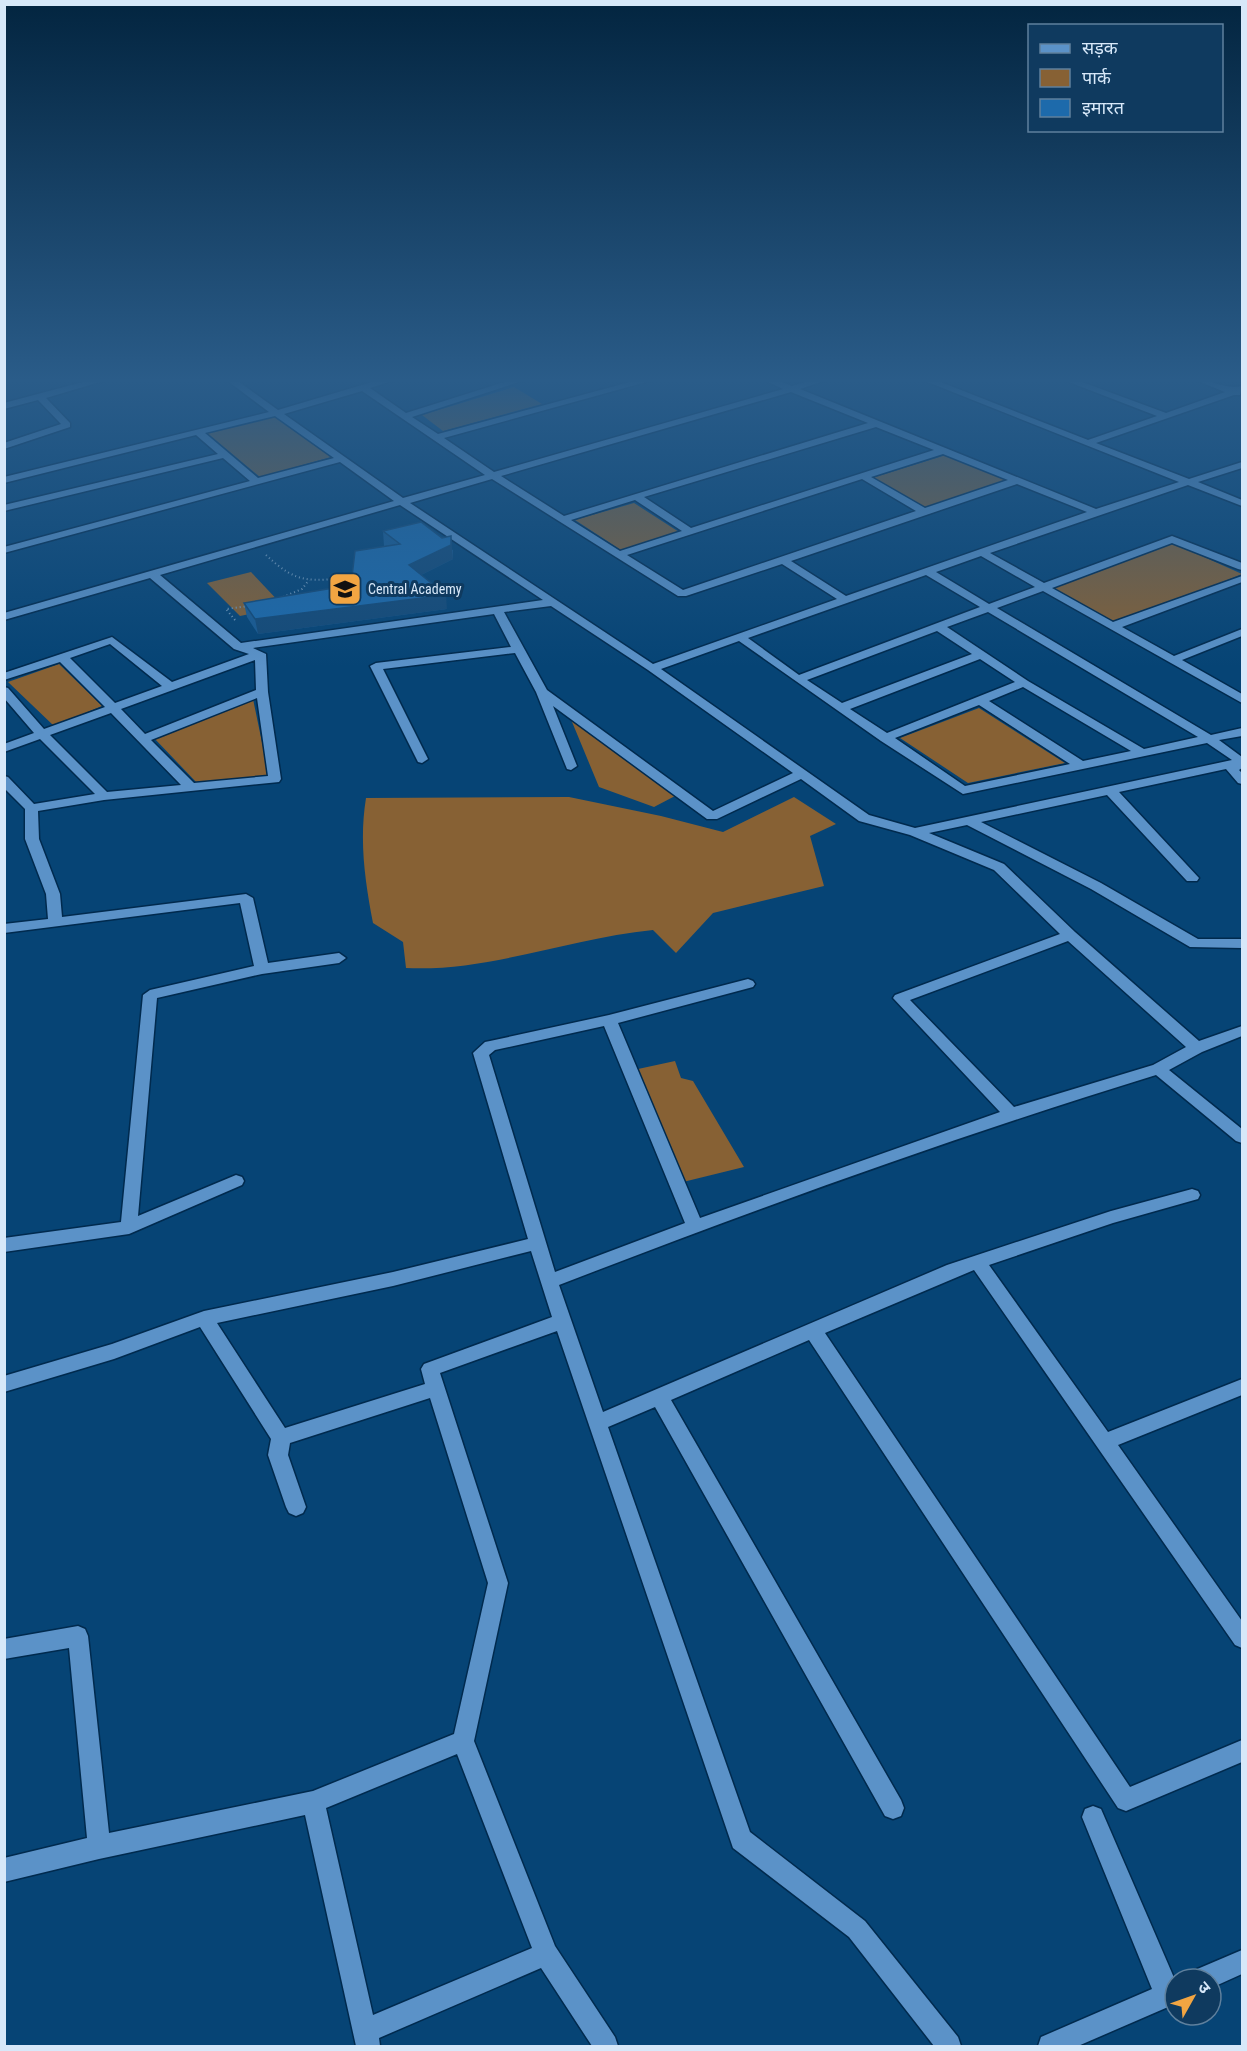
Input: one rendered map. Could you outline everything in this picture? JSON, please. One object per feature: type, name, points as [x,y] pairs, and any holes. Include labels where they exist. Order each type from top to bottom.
[{"type":"street","points":[[4,480],[25,475]]},
{"type":"street","points":[[4,508],[143,475]]},
{"type":"street","points":[[248,475],[257,482]]},
{"type":"street","points":[[4,550],[284,475]]},
{"type":"street","points":[[363,475],[652,668],[864,818],[915,832],[999,867],[1070,935],[1197,1048]]},
{"type":"street","points":[[4,617],[498,475]]},
{"type":"street","points":[[563,519],[710,475]]},
{"type":"street","points":[[620,554],[869,475]]},
{"type":"street","points":[[1005,475],[1096,512]]},
{"type":"street","points":[[1169,475],[1242,503]]},
{"type":"street","points":[[652,668],[1096,512],[1214,475]]},
{"type":"street","points":[[494,476],[682,594],[1018,480]]},
{"type":"street","points":[[862,477],[924,512]]},
{"type":"street","points":[[637,497],[691,531]]},
{"type":"street","points":[[798,679],[1172,539],[1242,567]]},
{"type":"street","points":[[981,552],[1240,696]]},
{"type":"street","points":[[783,560],[845,600]]},
{"type":"street","points":[[927,572],[1211,740],[1242,762]]},
{"type":"street","points":[[152,574],[238,647],[260,654]]},
{"type":"street","points":[[1113,626],[1242,579]]},
{"type":"street","points":[[238,647],[552,602]]},
{"type":"street","points":[[496,610],[543,692],[571,766]]},
{"type":"street","points":[[939,627],[980,655],[1144,754]]},
{"type":"street","points":[[1173,660],[1242,632]]},
{"type":"street","points":[[740,637],[798,679],[963,790],[1242,732]]},
{"type":"street","points":[[4,677],[112,639],[170,687]]},
{"type":"street","points":[[422,759],[376,666],[519,649]]},
{"type":"street","points":[[4,748],[260,654]]},
{"type":"street","points":[[31,808],[104,796],[275,779],[262,692],[260,654]]},
{"type":"street","points":[[841,708],[980,655]]},
{"type":"street","points":[[62,657],[111,708],[145,738],[191,787]]},
{"type":"street","points":[[885,738],[1024,682]]},
{"type":"street","points":[[4,690],[42,734],[104,796]]},
{"type":"street","points":[[145,738],[262,692]]},
{"type":"street","points":[[543,692],[712,816],[802,774]]},
{"type":"street","points":[[979,700],[1082,766]]},
{"type":"street","points":[[1242,762],[1232,770],[1242,780]]},
{"type":"street","points":[[915,832],[1242,762]]},
{"type":"street","points":[[4,780],[31,808],[32,838],[53,894],[55,923]]},
{"type":"street","points":[[1110,790],[1192,878]]},
{"type":"street","points":[[968,820],[1096,886],[1195,944],[1242,944]]},
{"type":"street","points":[[4,928],[246,898],[262,969]]},
{"type":"street","points":[[1011,1113],[900,998],[1070,935]]},
{"type":"street","points":[[129,1227],[150,995],[262,969],[339,958]]},
{"type":"street","points":[[748,984],[609,1020],[490,1046],[481,1053],[549,1282],[741,1840],[856,1929],[949,2046]]},
{"type":"street","points":[[609,1020],[695,1226]]},
{"type":"street","points":[[549,1282],[695,1226],[1011,1113],[1158,1069],[1197,1048],[1242,1031]]},
{"type":"street","points":[[1158,1069],[1242,1137]]},
{"type":"street","points":[[4,1245],[129,1227],[236,1181]]},
{"type":"street","points":[[598,1423],[812,1329],[978,1262],[1111,1217],[1192,1195]]},
{"type":"street","points":[[4,1384],[114,1351],[204,1318],[393,1279],[537,1243]]},
{"type":"street","points":[[978,1262],[1242,1638]]},
{"type":"street","points":[[204,1318],[281,1438],[278,1455],[296,1507]]},
{"type":"street","points":[[563,1321],[430,1369],[498,1583],[463,1741],[546,1954],[606,2046]]},
{"type":"street","points":[[812,1329],[1126,1800],[1242,1751]]},
{"type":"street","points":[[1105,1442],[1242,1387]]},
{"type":"street","points":[[281,1438],[436,1388]]},
{"type":"street","points":[[659,1396],[893,1808]]},
{"type":"street","points":[[4,1649],[78,1636],[99,1847]]},
{"type":"street","points":[[4,1870],[99,1847],[313,1802],[463,1741]]},
{"type":"street","points":[[313,1802],[367,2039],[546,1954]]},
{"type":"street","points":[[1093,1817],[1163,1976]]},
{"type":"street","points":[[1223,1970],[1242,1962]]},
{"type":"street","points":[[1050,2046],[1163,1997]]},
{"type":"path","points":[[259,549],[286,574],[309,580],[352,578]]},
{"type":"path","points":[[281,598],[302,589],[309,580]]},
{"type":"path","points":[[240,626],[226,609],[253,606]]},
{"type":"green space","points":[[883,475],[998,475],[1009,479],[926,508],[872,478]]},
{"type":"green space","points":[[634,503],[679,532],[621,550],[575,520]]},
{"type":"green space","points":[[1173,543],[1242,574],[1118,625],[1053,588]]},
{"type":"green space","points":[[251,572],[284,607],[240,616],[207,583]]},
{"type":"green space","points":[[59,664],[102,706],[54,726],[8,682]]},
{"type":"green space","points":[[253,699],[269,776],[197,783],[154,738]]},
{"type":"green space","points":[[979,708],[1065,763],[968,783],[900,738]]},
{"type":"green space","points":[[570,717],[675,796],[654,807],[599,787]]},
{"type":"green space","points":[[569,797],[661,816],[723,832],[794,797],[836,824],[810,836],[824,886],[713,913],[676,953],[653,930],[622,934],[468,965],[406,968],[403,942],[373,923],[364,861],[363,830],[366,798]]},
{"type":"green space","points":[[675,1061],[681,1078],[693,1081],[744,1167],[683,1182],[638,1069]]},
{"type":"building","points":[[421,522],[442,538],[451,536],[451,545],[409,565],[446,595],[255,619],[244,603],[351,585],[355,551],[400,544],[383,531]]},
{"type":"place","name":"Central Academy","points":[[345,589]]}]
